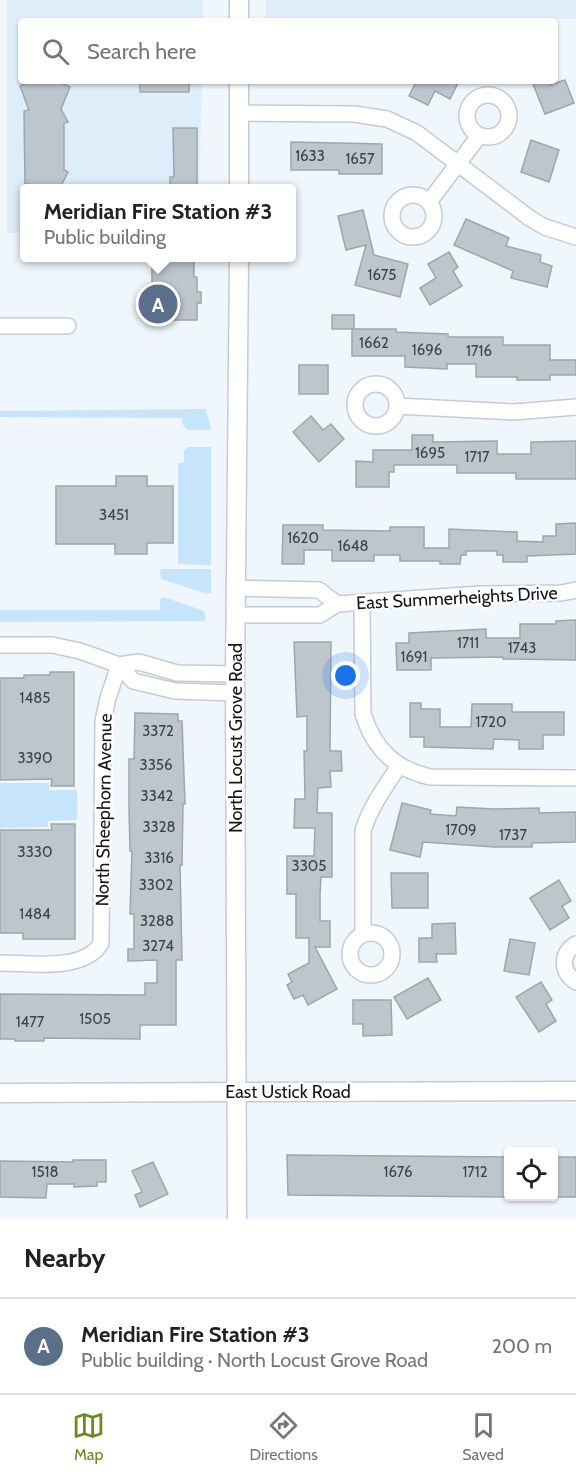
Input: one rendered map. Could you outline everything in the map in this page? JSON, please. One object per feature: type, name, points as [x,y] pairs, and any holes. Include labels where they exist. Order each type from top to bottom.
[{"type":"main road","points":[[239,0],[239,18]]},
{"type":"main road","points":[[239,84],[239,184]]},
{"type":"main road","name":"North Locust Grove Road","points":[[237,1219],[235,674],[239,262]]},
{"type":"main road","name":"East Ustick Road","points":[[0,1093],[576,1092]]},
{"type":"street","points":[[239,113],[354,114],[387,119],[417,133],[531,219],[545,227],[576,237]]},
{"type":"street","points":[[429,202],[479,136]]},
{"type":"street","points":[[0,326],[68,326]]},
{"type":"street","points":[[397,406],[514,412],[576,407]]},
{"type":"street","name":"East Summerheights Drive","points":[[236,588],[319,590],[337,604]]},
{"type":"street","name":"East Summerheights Drive","points":[[236,615],[320,615],[337,604],[480,594],[561,593],[576,590]]},
{"type":"street","points":[[362,603],[363,714],[376,744],[399,766],[430,777],[576,778]]},
{"type":"street","points":[[0,645],[52,645],[80,651],[119,665],[139,662],[177,673],[235,674]]},
{"type":"street","points":[[119,665],[133,681],[200,693],[235,693]]},
{"type":"street","name":"North Sheephorn Avenue","points":[[0,963],[78,962],[98,949],[102,939],[104,721],[108,698],[119,665]]},
{"type":"street","points":[[363,934],[363,831],[375,801],[399,766]]},
{"type":"street","points":[[576,944],[565,954],[563,962],[569,978],[576,982]]},
{"type":"shaded area","points":[[7,0],[203,0],[203,18],[18,18],[18,84],[202,84],[199,184],[20,184],[20,233],[7,233]]},
{"type":"shaded area","points":[[266,0],[576,0],[576,19],[266,18]]},
{"type":"shaded area","points":[[206,409],[211,430],[188,430],[183,425],[182,418],[0,417],[0,411]]},
{"type":"shaded area","points":[[188,447],[211,447],[211,565],[178,564],[178,463],[184,463],[184,451]]},
{"type":"shaded area","points":[[160,569],[211,569],[211,593],[204,593],[161,579]]},
{"type":"shaded area","points":[[164,597],[204,611],[206,621],[0,622],[0,610],[160,610],[160,599]]},
{"type":"shaded area","points":[[0,783],[49,783],[49,790],[77,790],[77,820],[48,821],[48,827],[0,828]]},
{"type":"building","points":[[565,80],[574,103],[545,114],[533,84],[550,85]]},
{"type":"building","points":[[63,84],[70,87],[61,109],[68,122],[64,123],[64,170],[68,172],[62,184],[25,184],[24,111],[29,110],[20,86]]},
{"type":"building","points":[[140,84],[189,84],[189,92],[140,92]]},
{"type":"building","points":[[415,84],[458,84],[450,99],[435,91],[428,105],[409,96]]},
{"type":"building","points":[[173,128],[197,128],[197,184],[170,184],[170,177],[174,177]]},
{"type":"building","points":[[531,140],[559,150],[549,182],[521,172]]},
{"type":"building","points":[[291,142],[382,144],[382,174],[339,174],[339,170],[291,170]]},
{"type":"building","points":[[363,210],[374,255],[408,264],[400,297],[355,285],[366,245],[346,250],[338,216]]},
{"type":"building","points":[[466,219],[509,238],[506,246],[541,255],[540,262],[552,266],[547,287],[511,278],[513,271],[454,245]]},
{"type":"building","points":[[449,252],[458,267],[453,271],[462,286],[430,305],[420,288],[436,278],[428,264]]},
{"type":"building","points":[[152,262],[194,262],[197,292],[201,292],[201,303],[197,303],[197,320],[148,320],[148,284],[152,284]]},
{"type":"building","points":[[332,315],[354,315],[354,329],[332,329]]},
{"type":"building","points":[[352,329],[396,329],[396,332],[448,334],[448,337],[503,337],[503,345],[550,345],[550,360],[576,360],[576,375],[550,375],[550,380],[517,380],[517,377],[476,377],[476,364],[447,364],[447,369],[405,367],[405,356],[352,356]]},
{"type":"building","points":[[299,365],[328,365],[328,394],[299,394]]},
{"type":"building","points":[[311,416],[323,430],[331,424],[344,439],[319,462],[293,432]]},
{"type":"building","points":[[412,435],[433,435],[433,442],[497,441],[497,454],[531,454],[531,442],[576,441],[576,479],[516,479],[516,473],[457,473],[457,465],[394,465],[394,472],[389,472],[389,487],[356,487],[356,461],[373,462],[373,450],[412,450]]},
{"type":"building","points":[[116,476],[147,476],[147,486],[173,486],[173,543],[147,543],[147,554],[115,554],[115,544],[56,544],[56,486],[116,486]]},
{"type":"building","points":[[576,523],[576,554],[527,556],[527,562],[503,562],[503,555],[497,555],[497,551],[466,551],[466,555],[461,555],[460,564],[440,564],[440,561],[400,561],[400,555],[374,555],[374,561],[332,561],[332,550],[304,550],[304,564],[282,564],[283,525],[323,525],[323,530],[390,531],[390,527],[424,527],[424,548],[449,548],[449,529],[517,532],[517,541],[543,542],[543,536],[556,536],[556,524]]},
{"type":"building","points":[[576,620],[576,660],[503,659],[503,657],[431,658],[431,670],[397,670],[396,643],[409,643],[409,633],[486,629],[486,638],[520,638],[520,624],[556,624],[556,621]]},
{"type":"building","points":[[294,642],[331,642],[330,751],[341,751],[342,771],[330,771],[331,787],[318,788],[317,813],[332,813],[332,877],[321,877],[320,894],[320,921],[330,921],[330,947],[315,947],[337,989],[308,1005],[303,995],[294,999],[287,985],[292,982],[288,974],[309,963],[309,938],[296,938],[296,894],[287,894],[287,856],[314,856],[315,828],[294,828],[295,799],[305,799],[304,751],[307,751],[307,716],[297,717]]},
{"type":"building","points":[[50,672],[74,672],[74,786],[51,786],[52,779],[0,780],[0,678],[50,675]]},
{"type":"building","points":[[410,703],[421,703],[421,709],[440,709],[440,727],[471,727],[472,704],[512,704],[512,712],[564,712],[564,735],[543,735],[543,749],[519,749],[519,740],[494,739],[493,749],[424,747],[424,737],[410,737]]},
{"type":"building","points":[[135,713],[178,714],[178,721],[182,721],[185,804],[183,804],[182,865],[180,865],[182,960],[176,960],[176,1025],[140,1025],[140,1039],[44,1038],[44,1041],[15,1041],[15,1039],[0,1039],[0,994],[145,995],[145,983],[157,983],[157,960],[128,961],[128,949],[134,949],[134,914],[130,914],[132,851],[130,851],[129,759],[134,759]]},
{"type":"building","points":[[402,803],[431,810],[430,814],[456,816],[457,807],[539,808],[539,813],[576,812],[576,842],[532,843],[532,847],[494,847],[423,842],[420,857],[390,850]]},
{"type":"building","points":[[51,824],[75,824],[75,939],[23,939],[23,933],[0,933],[0,830],[52,830]]},
{"type":"building","points":[[391,873],[428,873],[428,908],[392,908]]},
{"type":"building","points":[[559,880],[571,901],[562,906],[569,918],[550,930],[530,898]]},
{"type":"building","points":[[455,923],[456,954],[436,954],[437,962],[419,962],[419,938],[432,938],[432,924]]},
{"type":"building","points":[[510,939],[535,943],[529,975],[504,971]]},
{"type":"building","points":[[428,978],[441,1000],[407,1019],[394,997]]},
{"type":"building","points":[[541,982],[552,1000],[546,1004],[556,1021],[539,1032],[516,997]]},
{"type":"building","points":[[353,1000],[391,1000],[392,1035],[363,1036],[363,1024],[353,1024]]},
{"type":"building","points":[[287,1155],[504,1157],[504,1197],[288,1195]]},
{"type":"building","points":[[558,1157],[576,1157],[576,1197],[558,1197]]},
{"type":"building","points":[[73,1160],[106,1160],[106,1182],[97,1182],[97,1186],[74,1187],[74,1184],[47,1184],[46,1198],[0,1197],[0,1161],[73,1162]]},
{"type":"building","points":[[153,1162],[168,1194],[140,1207],[135,1195],[142,1192],[132,1171]]},
{"type":"place","name":"Meridian Fire Station #3","points":[[158,304]]}]
